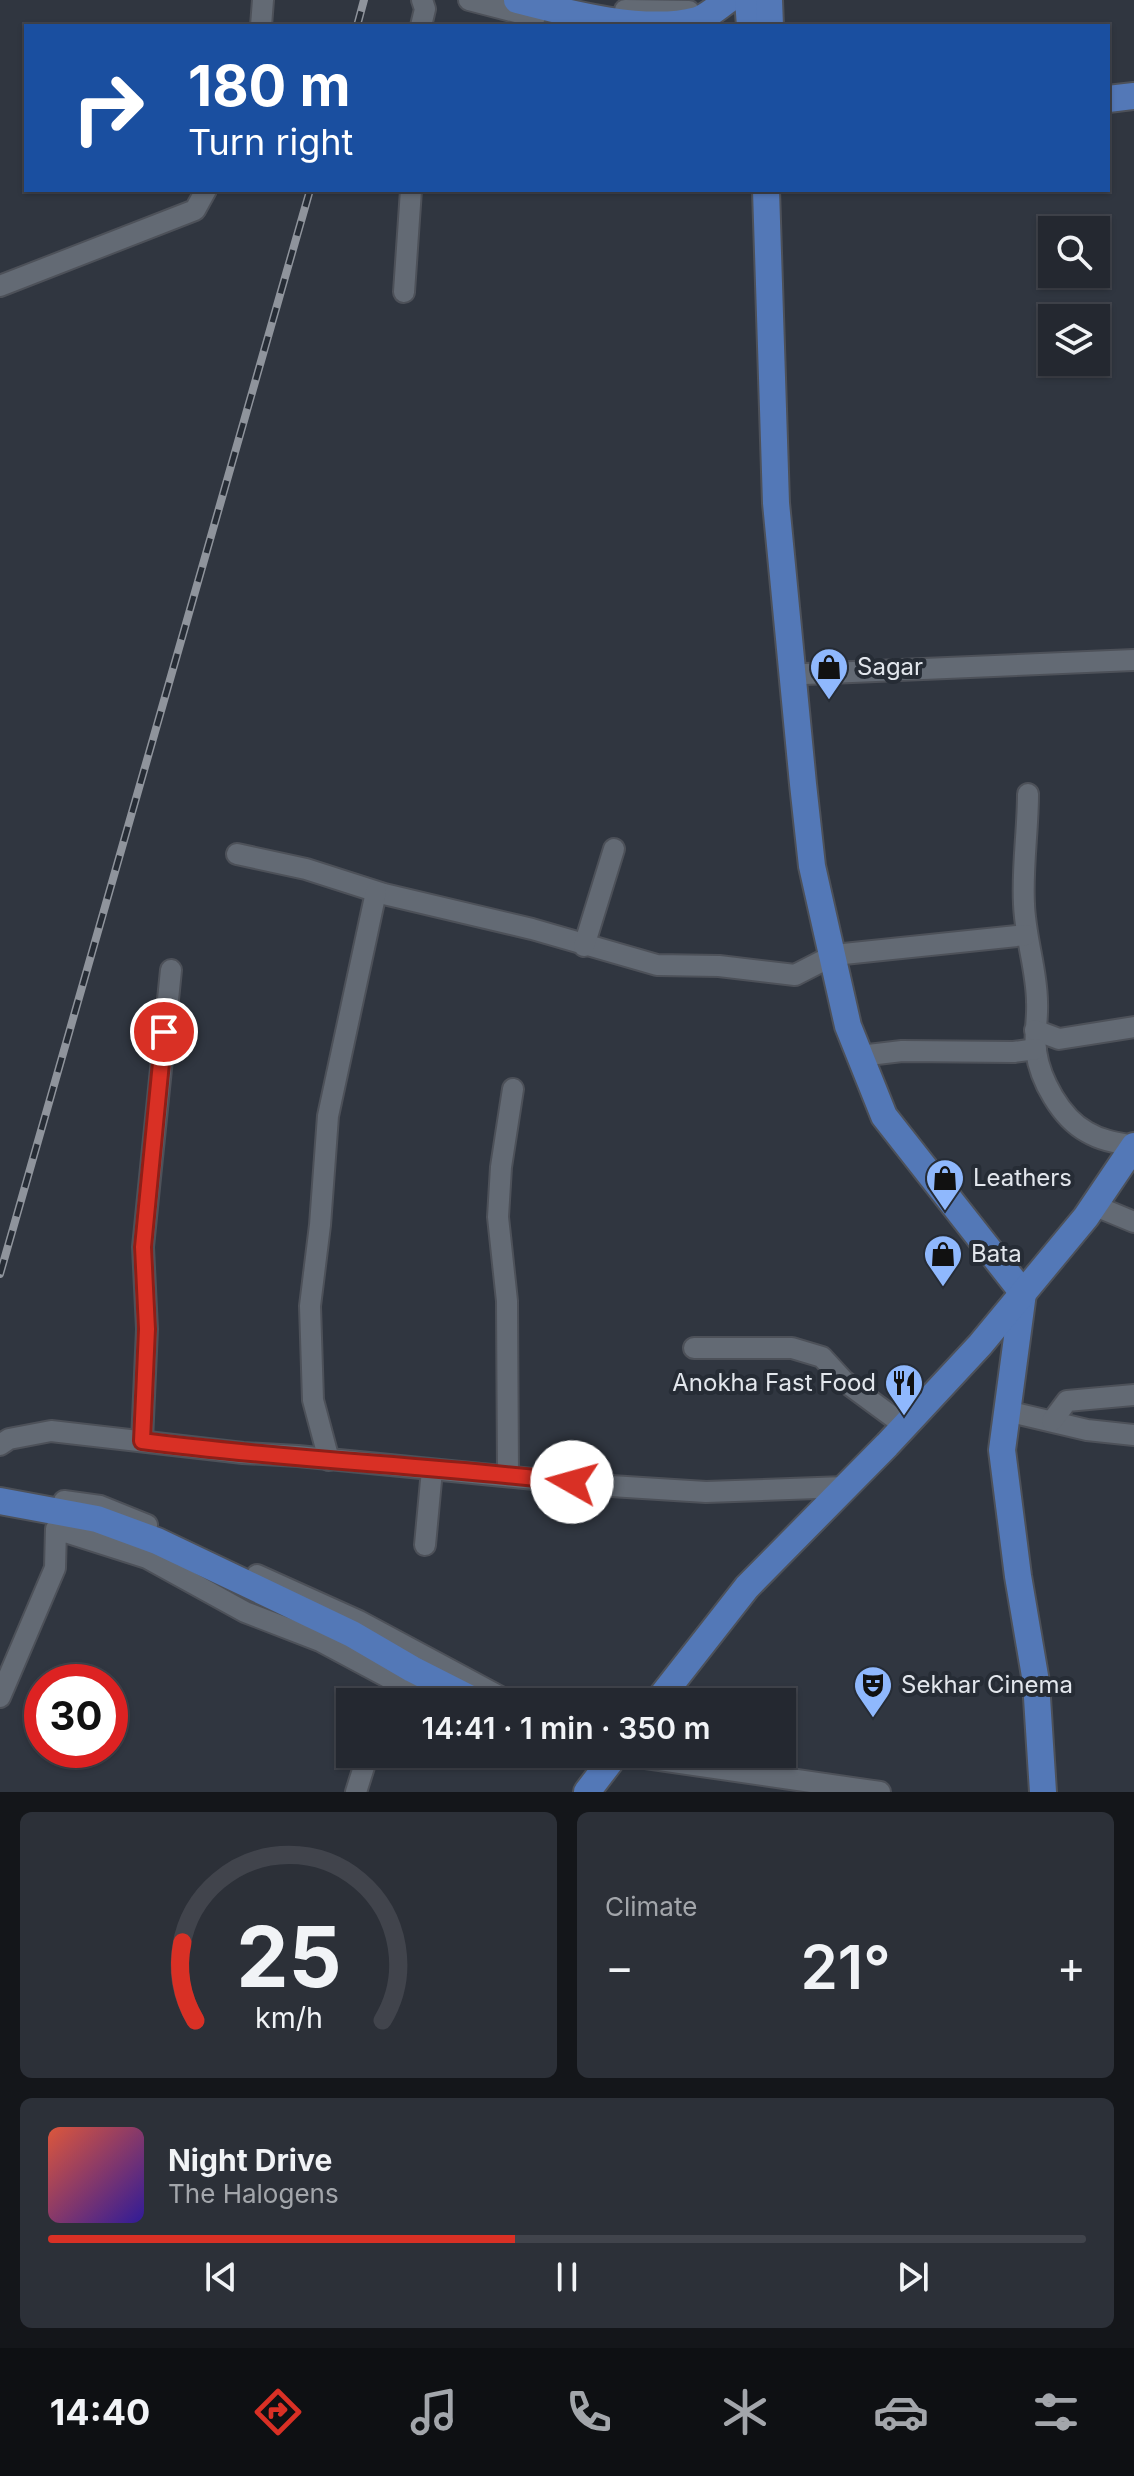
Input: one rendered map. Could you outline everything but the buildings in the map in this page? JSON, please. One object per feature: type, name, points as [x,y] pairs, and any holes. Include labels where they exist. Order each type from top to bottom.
[{"type":"main road","points":[[517,0],[594,20],[659,23],[720,11],[746,24]]},
{"type":"main road","points":[[762,0],[762,24]]},
{"type":"main road","points":[[769,0],[770,24]]},
{"type":"main road","points":[[1110,99],[1134,96]]},
{"type":"main road","points":[[755,192],[764,509],[790,770],[803,784]]},
{"type":"main road","points":[[766,192],[776,503],[812,866],[848,1026],[884,1116],[1023,1293],[1002,1450],[1018,1576],[1036,1682],[1043,1792]]},
{"type":"main road","points":[[775,192],[786,508],[812,768],[803,784]]},
{"type":"main road","points":[[668,1688],[747,1587],[980,1345],[1093,1205],[1134,1146]]},
{"type":"main road","points":[[0,1501],[97,1519],[157,1541],[352,1634],[449,1688]]},
{"type":"main road","points":[[587,1792],[606,1768]]},
{"type":"street","points":[[261,24],[263,0]]},
{"type":"street","points":[[421,24],[425,9],[422,0]]},
{"type":"street","points":[[469,0],[566,24]]},
{"type":"street","points":[[562,0],[590,7],[647,12],[720,11]]},
{"type":"street","points":[[0,286],[195,210],[205,192]]},
{"type":"street","points":[[404,292],[411,192]]},
{"type":"street","points":[[805,674],[1134,660]]},
{"type":"street","points":[[1028,794],[1023,902],[1037,1001],[1036,1039],[1047,1085],[1066,1114],[1085,1132],[1110,1142],[1134,1146]]},
{"type":"street","points":[[584,946],[614,849]]},
{"type":"street","points":[[237,854],[306,869],[376,892],[532,929],[657,965],[719,966],[795,975],[834,955],[1026,935]]},
{"type":"street","points":[[329,1460],[313,1400],[310,1306],[328,1116],[376,892]]},
{"type":"street","points":[[142,1441],[147,1329],[143,1247],[171,970]]},
{"type":"street","points":[[860,1056],[902,1051],[1014,1052],[1036,1039],[1059,1039],[1134,1027]]},
{"type":"street","points":[[508,1475],[507,1301],[498,1217],[501,1167],[513,1089]]},
{"type":"street","points":[[1093,1205],[1134,1222]]},
{"type":"street","points":[[694,1348],[792,1348],[822,1357],[844,1381],[905,1426]]},
{"type":"street","points":[[1052,1421],[1067,1401],[1134,1395]]},
{"type":"street","points":[[1006,1411],[1087,1430],[1134,1435]]},
{"type":"street","points":[[0,1445],[9,1439],[51,1431],[243,1453],[595,1485],[706,1492],[845,1487]]},
{"type":"street","points":[[425,1545],[432,1470]]},
{"type":"street","points":[[0,1494],[110,1509],[359,1621],[484,1688]]},
{"type":"street","points":[[0,1697],[55,1568],[56,1529],[147,1558],[245,1612],[320,1641],[408,1688]]},
{"type":"street","points":[[356,1792],[364,1768]]},
{"type":"street","points":[[714,1768],[880,1792]]},
{"type":"railway","points":[[358,24],[364,0]]},
{"type":"railway","points":[[0,1274],[309,192]]},
{"type":"place","name":"Sagar","points":[[829,701]]},
{"type":"place","name":"Leathers","points":[[945,1212]]},
{"type":"place","name":"Bata","points":[[943,1288]]},
{"type":"place","name":"Anokha Fast Food","points":[[904,1417]]},
{"type":"place","name":"Sekhar Cinema","points":[[873,1719]]},
{"type":"route","points":[[164,1032],[143,1247],[147,1329],[142,1441],[572,1482]]}]
